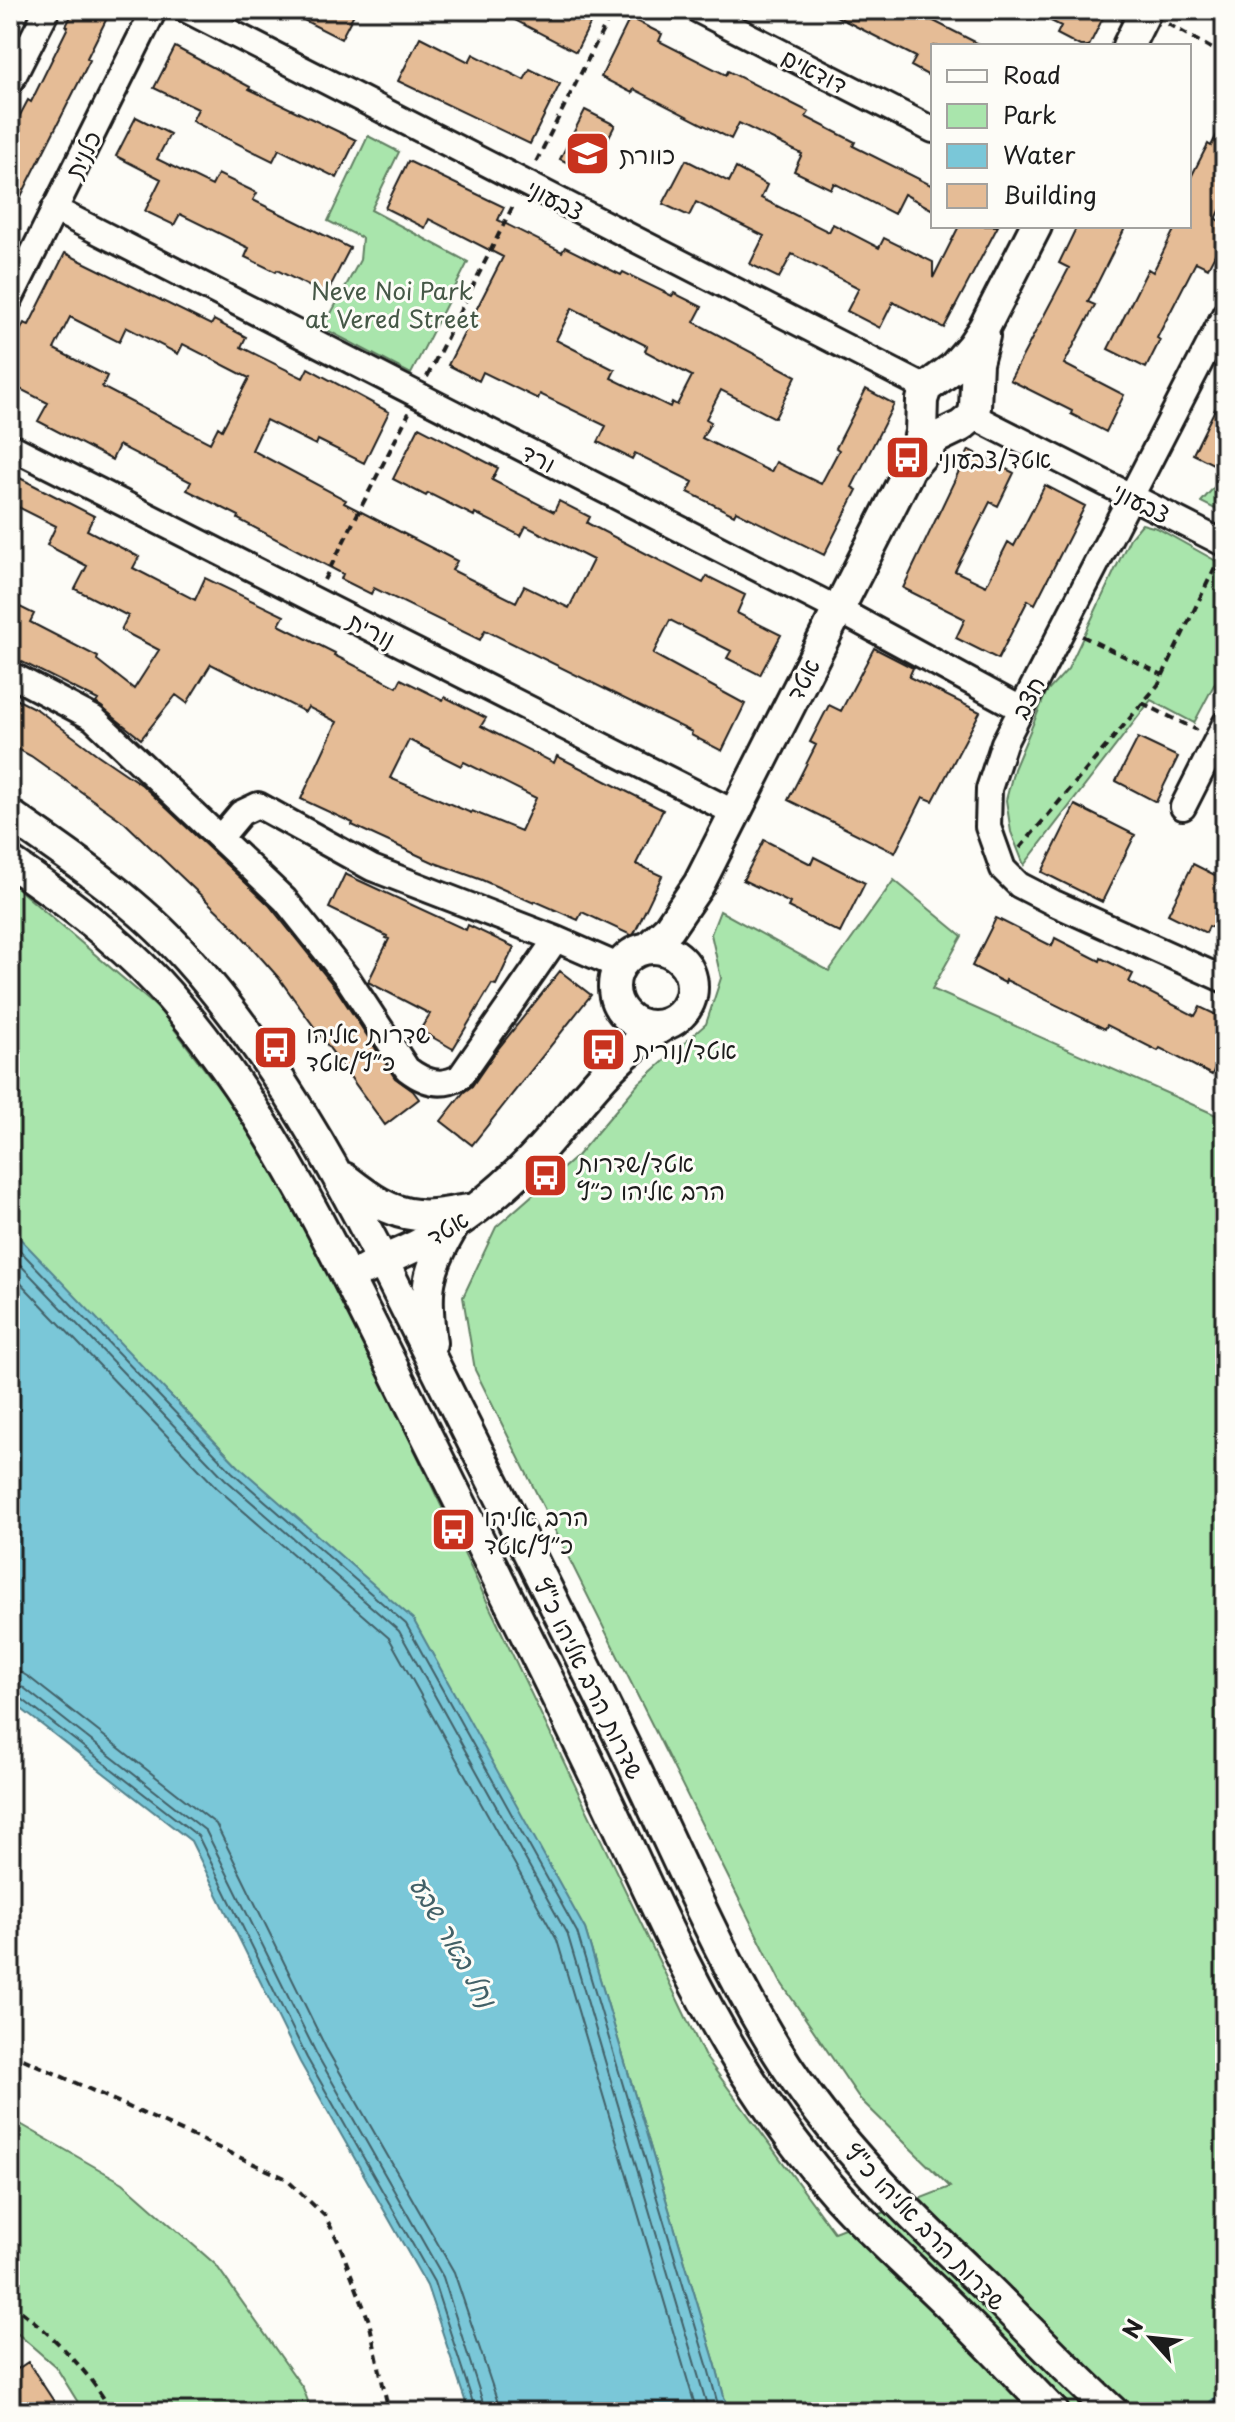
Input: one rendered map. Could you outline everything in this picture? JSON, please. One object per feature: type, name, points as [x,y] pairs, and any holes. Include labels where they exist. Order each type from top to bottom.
[{"type":"street","points":[[10,83],[47,10]]},
{"type":"street","name":"כלנית","points":[[10,299],[154,10]]},
{"type":"street","name":"צבעוני","points":[[187,10],[929,390]]},
{"type":"street","name":"דודאים","points":[[698,10],[931,129]]},
{"type":"street","points":[[1129,44],[1146,11]]},
{"type":"street","name":"ורד","points":[[54,209],[837,609],[1021,709]]},
{"type":"street","points":[[929,390],[959,377],[972,389],[967,414],[946,430],[930,422],[929,390],[962,359],[989,319],[1035,228]]},
{"type":"street","name":"חצב","points":[[1003,869],[988,827],[989,789],[1004,743],[1225,314]]},
{"type":"street","points":[[967,414],[989,319]]},
{"type":"street","name":"אטד","points":[[648,948],[674,921],[699,884],[907,474],[916,453],[929,390]]},
{"type":"street","name":"צבעוני","points":[[967,414],[1131,496],[1222,553]]},
{"type":"street","name":"אטד","points":[[907,474],[925,449],[967,414]]},
{"type":"street","name":"נורית","points":[[10,446],[735,813]]},
{"type":"street","points":[[10,674],[93,718],[285,900],[348,979],[407,1069],[420,1078],[431,1083],[450,1083],[460,1077],[556,939]]},
{"type":"street","points":[[1183,807],[1221,732]]},
{"type":"street","points":[[220,838],[241,813],[258,805],[372,868],[620,967]]},
{"type":"street","name":"שדרות הרב אליהו כ\"ץ","points":[[10,815],[122,897],[185,956],[292,1097],[336,1171],[383,1261],[702,1909],[779,2053],[865,2169],[1109,2408]]},
{"type":"street","name":"שדרות הרב אליהו כ\"ץ","points":[[10,862],[107,935],[165,993],[208,1046],[259,1118],[316,1214],[583,1750],[667,1926],[746,2075],[836,2194],[966,2321],[1053,2412]]},
{"type":"street","points":[[1003,869],[1019,885],[1054,903],[1225,980]]},
{"type":"street","name":"אטד","points":[[688,970],[684,932],[699,884]]},
{"type":"street","points":[[648,948],[671,953],[681,960],[688,970],[692,988],[690,1000],[680,1016],[664,1025],[651,1026],[632,1021],[616,1001],[615,978],[620,967],[627,958],[648,948]]},
{"type":"street","name":"אטד","points":[[595,1083],[613,1033],[616,1001]]},
{"type":"street","name":"אטד","points":[[348,1278],[418,1245],[466,1215],[532,1159],[595,1083],[628,1050],[664,1025]]},
{"type":"street","points":[[336,1171],[370,1198],[393,1210],[418,1216],[466,1215]]},
{"type":"street","points":[[434,1365],[428,1283],[439,1250],[466,1215]]},
{"type":"path","points":[[314,600],[613,10]]},
{"type":"path","points":[[1146,11],[1225,56]]},
{"type":"path","points":[[1003,869],[1158,685],[1222,553]]},
{"type":"path","points":[[1063,627],[1163,675]]},
{"type":"path","points":[[1142,703],[1221,732]]},
{"type":"path","points":[[10,2053],[285,2178],[325,2216],[339,2243],[369,2321],[389,2412]]},
{"type":"path","points":[[10,2303],[68,2353],[101,2393],[112,2412]]},
{"type":"green space","name":"Neve Noi Park at Vered Street","points":[[368,136],[399,152],[371,210],[468,262],[411,374],[323,328],[360,260],[362,238],[328,221]]},
{"type":"green space","points":[[1225,475],[1225,514],[1201,502]]},
{"type":"green space","points":[[1142,524],[1157,528],[1225,566],[1225,664],[1194,723],[1151,700],[1024,865],[1011,832],[1006,800],[1014,769],[1046,693],[1068,669],[1130,538]]},
{"type":"green space","points":[[894,880],[962,936],[932,989],[1225,1119],[1225,2412],[728,2412],[585,1929],[238,1466],[176,1401],[10,1244],[10,882],[159,1009],[252,1132],[338,1290],[704,2055],[834,2232],[950,2187],[860,2099],[780,1981],[475,1370],[463,1297],[496,1227],[577,1156],[638,1084],[706,1024],[721,978],[711,934],[720,911],[829,971]]},
{"type":"green space","points":[[10,2118],[123,2183],[216,2265],[303,2388],[312,2412],[84,2412],[56,2367],[10,2327]]},
{"type":"water","name":"נחל באר שבע","points":[[10,1228],[238,1466],[413,1619],[585,1929],[728,2412],[469,2412],[427,2286],[300,2062],[191,1841],[10,1700]]},
{"type":"building","points":[[74,10],[111,10],[87,58],[90,60],[10,218],[10,134],[28,100],[31,102]]},
{"type":"building","points":[[284,10],[356,10],[341,39]]},
{"type":"building","points":[[496,10],[597,10],[576,52]]},
{"type":"building","points":[[824,10],[912,10],[979,44],[931,44],[931,77],[911,66],[916,57]]},
{"type":"building","points":[[1029,10],[1107,10],[1090,44],[1076,44],[1057,34],[1061,26]]},
{"type":"building","points":[[630,18],[662,34],[659,41],[726,75],[728,71],[809,112],[806,117],[855,142],[853,146],[931,185],[931,209],[904,194],[894,214],[834,183],[831,189],[794,171],[802,154],[739,123],[731,139],[634,89],[632,93],[601,77]]},
{"type":"building","points":[[420,37],[469,62],[473,54],[524,80],[530,69],[560,84],[530,144],[398,81]]},
{"type":"building","points":[[175,47],[249,89],[356,140],[337,178],[279,149],[273,161],[192,121],[198,109],[154,88]]},
{"type":"building","points":[[585,110],[615,125],[590,174],[560,159]]},
{"type":"building","points":[[136,117],[170,134],[157,159],[212,186],[218,174],[257,193],[253,200],[350,248],[326,295],[245,257],[249,248],[180,214],[174,225],[145,211],[161,179],[116,156]]},
{"type":"building","points":[[1225,119],[1225,200],[1216,219],[1225,224],[1225,235],[1208,268],[1196,262],[1157,338],[1160,340],[1146,368],[1108,349],[1148,269],[1153,272],[1175,228],[1191,228],[1191,177],[1208,144],[1211,146]]},
{"type":"building","points":[[686,160],[729,182],[736,168],[767,185],[761,198],[829,232],[833,224],[879,248],[884,238],[933,262],[933,278],[958,228],[997,228],[944,328],[893,302],[880,328],[847,311],[859,288],[792,254],[779,278],[750,264],[764,236],[696,202],[689,216],[663,204]]},
{"type":"building","points":[[408,161],[504,207],[498,220],[562,252],[565,247],[621,275],[623,272],[702,307],[694,322],[796,376],[775,418],[721,390],[706,419],[711,422],[702,438],[771,472],[776,462],[821,484],[866,389],[894,404],[852,487],[857,490],[824,555],[736,511],[734,515],[688,492],[693,482],[635,453],[632,459],[598,442],[606,426],[540,394],[538,399],[483,372],[479,381],[448,365],[503,257],[429,219],[425,228],[385,208]],"holes":[[[572,308],[647,346],[645,351],[692,376],[677,405],[672,402],[670,407],[611,378],[615,370],[556,340]]]},
{"type":"building","points":[[1076,228],[1125,228],[1088,302],[1095,305],[1064,364],[1124,395],[1106,432],[1010,380],[1069,268],[1059,263]]},
{"type":"building","points":[[65,253],[211,325],[214,320],[246,337],[241,347],[303,378],[308,368],[389,412],[364,463],[318,440],[316,445],[266,420],[252,450],[346,500],[344,503],[457,561],[452,570],[516,602],[524,586],[569,608],[593,560],[526,526],[521,536],[393,479],[419,427],[498,468],[492,480],[554,512],[559,501],[590,517],[587,523],[703,583],[707,576],[745,595],[737,613],[781,635],[760,675],[727,658],[731,651],[670,620],[653,654],[745,704],[722,751],[691,735],[692,732],[485,630],[480,640],[374,588],[371,594],[341,579],[343,574],[187,490],[191,482],[119,445],[112,460],[38,421],[48,403],[10,384],[10,352],[24,323],[29,325]],"holes":[[[70,317],[119,342],[126,327],[178,354],[183,344],[249,378],[222,430],[218,427],[210,443],[102,387],[107,376],[54,349]]]},
{"type":"building","points":[[1225,389],[1225,470],[1193,454]]},
{"type":"building","points":[[969,450],[1014,473],[998,506],[990,502],[955,571],[986,586],[1008,542],[1014,546],[1045,485],[1085,506],[1035,604],[1028,600],[998,659],[956,638],[965,619],[903,588]]},
{"type":"building","points":[[10,473],[94,516],[87,530],[139,557],[133,568],[195,600],[205,578],[284,616],[279,625],[397,687],[401,679],[443,700],[445,697],[486,718],[481,726],[554,763],[557,756],[663,810],[636,864],[662,876],[633,936],[582,912],[578,920],[435,863],[301,799],[337,722],[308,707],[305,712],[211,664],[187,703],[176,695],[141,739],[96,703],[98,700],[10,656],[10,602],[34,614],[30,622],[98,657],[97,660],[134,689],[159,650],[121,630],[128,616],[75,589],[87,566],[47,545],[56,526],[10,503]],"holes":[[[409,740],[461,766],[464,762],[536,798],[521,831],[390,778]]]},
{"type":"building","points":[[874,648],[913,668],[909,677],[980,712],[933,801],[923,797],[895,853],[788,800],[816,745],[810,742],[829,705],[841,711]]},
{"type":"building","points":[[10,696],[38,710],[142,785],[269,905],[337,990],[395,1078],[419,1099],[385,1125],[278,977],[231,924],[125,823],[31,756],[10,745]]},
{"type":"building","points":[[1138,738],[1178,757],[1156,802],[1116,781]]},
{"type":"building","points":[[1075,805],[1135,835],[1102,902],[1042,872]]},
{"type":"building","points":[[764,840],[811,864],[814,857],[865,883],[840,933],[743,880]]},
{"type":"building","points":[[1193,864],[1225,880],[1225,934],[1209,926],[1206,933],[1168,914]]},
{"type":"building","points":[[345,874],[466,930],[468,925],[514,947],[496,985],[492,984],[453,1049],[420,1030],[430,1014],[368,982],[389,939],[329,908]]},
{"type":"building","points":[[996,918],[1052,946],[1055,938],[1100,961],[1101,958],[1133,974],[1129,982],[1195,1016],[1200,1007],[1225,1019],[1225,1076],[1214,1070],[1212,1075],[1107,1025],[1105,1029],[972,966]]},
{"type":"building","points":[[560,971],[591,995],[472,1145],[441,1121],[472,1086]]},
{"type":"building","points":[[28,2362],[61,2412],[10,2412],[10,2374]]},
{"type":"waterway","points":[[1202,2412],[1225,2391]]},
{"type":"place","name":"כוורת","points":[[588,154]]},
{"type":"place","name":"אטד/צבעוני","points":[[907,458]]},
{"type":"place","name":"שדרות אליהו כ״ץ/אטד","points":[[275,1047]]},
{"type":"place","name":"אטד/נורית","points":[[603,1049]]},
{"type":"place","name":"אטד/שדרות הרב אליהו כ״ץ","points":[[546,1176]]},
{"type":"place","name":"הרב אליהו כ״ץ/אטד","points":[[453,1530]]}]
